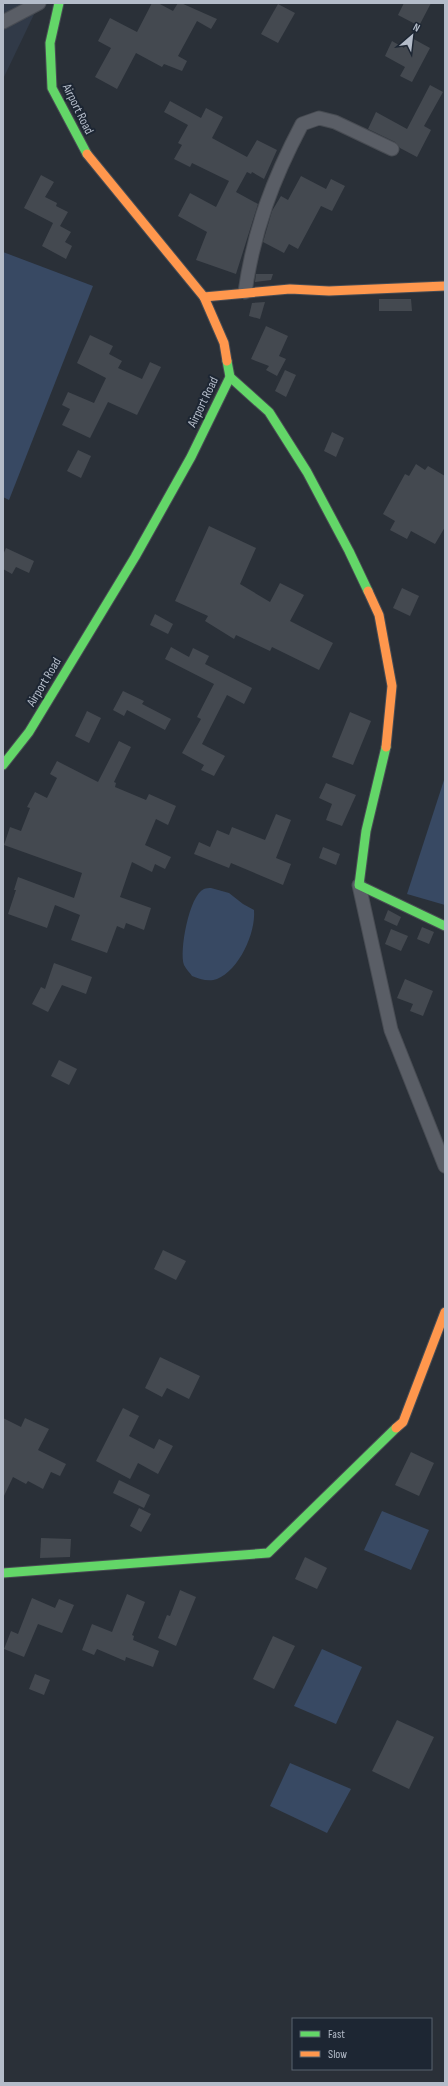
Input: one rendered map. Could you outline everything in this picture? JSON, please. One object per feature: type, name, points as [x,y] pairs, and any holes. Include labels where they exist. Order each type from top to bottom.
[{"type":"main road","name":"Airport Road","points":[[3,765],[29,732],[135,557],[191,457],[230,377],[224,343],[204,297],[84,150],[52,88],[50,43],[59,3]]},
{"type":"main road","points":[[204,297],[290,289],[329,291],[445,286]]},
{"type":"main road","points":[[230,377],[269,412],[307,472],[349,551],[379,615],[392,686],[385,757],[366,830],[359,885],[445,926]]},
{"type":"main road","points":[[3,1573],[268,1553],[403,1422],[445,1312]]},
{"type":"street","points":[[3,22],[39,3]]},
{"type":"street","points":[[245,292],[250,258],[260,220],[285,158],[302,124],[319,118],[335,122],[392,149]]},
{"type":"street","points":[[359,885],[391,1030],[445,1166]]},
{"type":"shaded area","points":[[3,3],[37,3],[38,6],[3,79]]},
{"type":"water","points":[[3,252],[93,286],[9,500],[3,497]]},
{"type":"water","points":[[445,777],[445,905],[407,894]]},
{"type":"water","points":[[211,888],[229,893],[243,904],[254,910],[254,919],[249,940],[239,959],[225,974],[214,980],[207,980],[192,976],[184,965],[183,948],[186,924],[194,902],[199,893],[204,889]]},
{"type":"water","points":[[382,1511],[429,1530],[411,1570],[364,1550]]},
{"type":"water","points":[[322,1649],[362,1667],[336,1724],[294,1706]]},
{"type":"water","points":[[290,1763],[351,1789],[327,1833],[270,1806]]},
{"type":"building","points":[[152,3],[158,3],[173,11],[178,3],[181,3],[217,19],[211,29],[197,21],[178,56],[187,61],[182,71],[164,64],[162,67],[136,53],[117,89],[95,77],[111,48],[98,41],[110,18],[137,32]]},
{"type":"building","points":[[404,3],[431,3],[419,26],[398,15]]},
{"type":"building","points":[[278,4],[295,13],[278,43],[261,34]]},
{"type":"building","points":[[410,37],[430,48],[412,82],[400,76],[405,67],[385,56],[392,41],[404,48]]},
{"type":"building","points":[[430,85],[443,92],[424,126],[431,130],[417,157],[400,148],[395,142],[368,129],[376,112],[407,129]]},
{"type":"building","points":[[170,101],[201,118],[206,108],[223,117],[212,138],[247,157],[257,140],[277,150],[264,179],[252,172],[251,174],[247,172],[236,192],[258,204],[236,274],[196,260],[207,232],[178,216],[190,193],[216,207],[229,181],[192,163],[190,167],[174,159],[182,145],[178,143],[188,125],[164,112]]},
{"type":"building","points":[[41,175],[54,182],[45,197],[57,203],[56,206],[68,212],[60,226],[71,232],[65,242],[72,246],[66,259],[42,246],[53,223],[24,208]]},
{"type":"building","points":[[301,176],[326,189],[331,179],[345,186],[332,211],[321,206],[298,249],[289,244],[284,253],[263,242],[272,211],[281,196],[288,200]]},
{"type":"building","points":[[256,274],[273,274],[271,280],[255,282]]},
{"type":"building","points":[[379,299],[411,299],[412,311],[379,311]]},
{"type":"building","points":[[265,302],[260,319],[249,316],[252,303]]},
{"type":"building","points":[[266,326],[288,336],[279,356],[286,359],[277,376],[266,370],[269,366],[251,359]]},
{"type":"building","points":[[90,335],[113,346],[109,354],[122,361],[118,368],[142,379],[150,362],[161,367],[137,415],[108,402],[90,438],[62,425],[70,409],[62,405],[68,392],[94,403],[106,378],[77,363]]},
{"type":"building","points":[[285,370],[296,375],[286,397],[275,391]]},
{"type":"building","points":[[332,432],[344,438],[336,457],[324,451]]},
{"type":"building","points":[[78,450],[91,456],[81,478],[67,471]]},
{"type":"building","points":[[416,464],[425,470],[428,466],[445,476],[445,527],[435,544],[411,531],[407,539],[390,530],[395,521],[383,514],[405,474],[409,476]]},
{"type":"building","points":[[209,526],[256,548],[240,584],[270,602],[280,583],[304,595],[290,621],[333,643],[319,670],[272,647],[270,651],[236,635],[234,639],[205,621],[208,616],[175,601]]},
{"type":"building","points":[[6,548],[34,561],[29,573],[16,567],[12,574],[3,569],[3,555]]},
{"type":"building","points":[[402,588],[419,596],[410,616],[393,608]]},
{"type":"building","points":[[155,614],[173,624],[168,634],[150,625]]},
{"type":"building","points":[[171,647],[189,657],[193,648],[209,656],[205,664],[252,688],[244,704],[227,695],[202,744],[225,756],[214,776],[201,770],[204,765],[182,753],[201,719],[197,717],[214,684],[165,659]]},
{"type":"building","points":[[123,691],[144,701],[142,704],[171,719],[165,730],[127,710],[124,716],[113,710]]},
{"type":"building","points":[[87,711],[101,718],[89,743],[75,736]]},
{"type":"building","points":[[350,712],[371,721],[353,765],[332,757]]},
{"type":"building","points":[[119,741],[131,747],[114,782],[116,783],[115,787],[146,800],[149,794],[176,806],[168,825],[156,819],[145,845],[171,857],[165,869],[155,864],[152,872],[132,862],[120,897],[151,908],[144,930],[126,923],[124,929],[117,926],[107,953],[71,940],[80,915],[55,905],[47,928],[8,914],[16,890],[14,890],[18,877],[74,898],[82,873],[4,845],[10,827],[21,831],[30,808],[27,807],[35,792],[47,798],[57,778],[50,774],[57,761],[98,782]]},
{"type":"building","points":[[326,783],[356,795],[342,826],[326,820],[332,804],[319,798]]},
{"type":"building","points":[[276,814],[291,820],[276,858],[291,864],[283,885],[231,863],[229,868],[194,854],[199,842],[210,847],[217,830],[229,835],[232,827],[265,840]]},
{"type":"building","points":[[323,847],[340,854],[336,865],[319,858]]},
{"type":"building","points":[[388,910],[401,917],[397,926],[384,920]]},
{"type":"building","points":[[422,927],[434,932],[429,944],[417,939]]},
{"type":"building","points":[[391,929],[408,936],[401,951],[385,944]]},
{"type":"building","points":[[54,963],[92,977],[86,994],[62,985],[48,1012],[32,1004],[41,987],[45,989]]},
{"type":"building","points":[[405,979],[433,991],[423,1016],[410,1011],[413,1004],[397,998]]},
{"type":"building","points":[[59,1060],[77,1069],[69,1085],[51,1076]]},
{"type":"building","points":[[163,1250],[186,1261],[176,1280],[154,1269]]},
{"type":"building","points":[[160,1357],[200,1376],[189,1399],[167,1388],[162,1397],[145,1388]]},
{"type":"building","points":[[123,1408],[139,1416],[129,1436],[154,1449],[159,1439],[173,1446],[158,1474],[138,1463],[130,1479],[96,1461]]},
{"type":"building","points":[[3,1418],[21,1427],[25,1418],[49,1429],[38,1450],[66,1464],[60,1476],[51,1472],[43,1489],[28,1481],[26,1484],[13,1477],[3,1498]]},
{"type":"building","points":[[411,1452],[434,1463],[419,1496],[395,1485]]},
{"type":"building","points":[[119,1480],[150,1495],[144,1508],[113,1493]]},
{"type":"building","points":[[139,1508],[151,1514],[141,1532],[130,1526]]},
{"type":"building","points":[[41,1538],[71,1539],[70,1557],[40,1558]]},
{"type":"building","points":[[305,1557],[327,1568],[317,1589],[295,1579]]},
{"type":"building","points":[[180,1590],[196,1597],[176,1646],[158,1638],[167,1615],[170,1616]]},
{"type":"building","points":[[127,1594],[145,1602],[132,1635],[134,1636],[133,1640],[159,1651],[153,1667],[126,1657],[125,1661],[97,1649],[94,1655],[82,1650],[92,1624],[112,1632]]},
{"type":"building","points":[[32,1598],[55,1608],[59,1599],[74,1605],[62,1633],[38,1624],[24,1657],[4,1649],[11,1631],[18,1634]]},
{"type":"building","points":[[273,1636],[295,1646],[274,1689],[253,1679]]},
{"type":"building","points":[[35,1674],[50,1680],[44,1695],[29,1689]]},
{"type":"building","points":[[397,1720],[434,1737],[409,1789],[372,1771]]},
{"type":"traffic: fast","points":[[59,3],[50,43],[52,88],[87,154]]},
{"type":"traffic: fast","points":[[3,765],[29,732],[135,557],[191,457],[230,377],[227,361]]},
{"type":"traffic: fast","points":[[230,377],[269,412],[307,472],[349,551],[368,591]]},
{"type":"traffic: fast","points":[[386,747],[366,831],[359,885],[445,926]]},
{"type":"traffic: fast","points":[[3,1573],[268,1553],[396,1428]]},
{"type":"traffic: slow","points":[[87,154],[204,297],[224,343],[227,361]]},
{"type":"traffic: slow","points":[[204,297],[290,289],[329,291],[445,286]]},
{"type":"traffic: slow","points":[[368,591],[379,615],[392,686],[386,747]]},
{"type":"traffic: slow","points":[[396,1428],[403,1422],[445,1312]]}]
